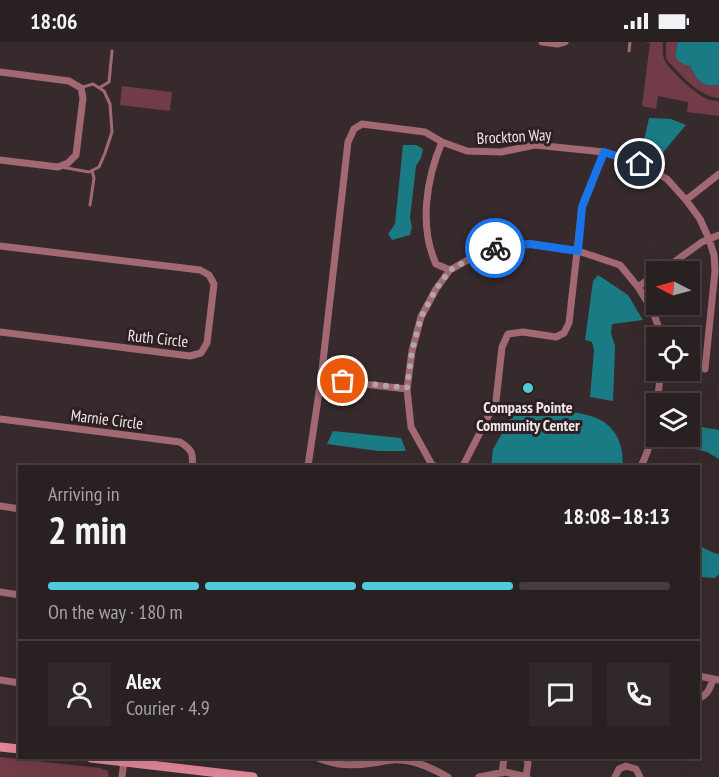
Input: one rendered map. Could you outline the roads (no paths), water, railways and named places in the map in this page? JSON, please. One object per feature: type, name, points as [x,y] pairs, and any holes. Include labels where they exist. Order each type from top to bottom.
[{"type":"street","points":[[542,42],[558,44],[565,42]]},
{"type":"street","points":[[0,72],[69,81],[81,88],[83,98],[76,155],[68,163],[58,167],[0,160]]},
{"type":"street","name":"Brockton Way","points":[[308,465],[321,379],[348,142],[354,129],[362,124],[425,132],[442,142],[467,151],[501,152],[535,145],[604,152],[640,164],[667,179],[700,219],[714,255],[715,271],[705,369]]},
{"type":"street","points":[[442,142],[430,176],[426,225],[429,249],[436,264],[450,270]]},
{"type":"street","points":[[464,465],[496,401],[502,348],[508,334],[523,333],[556,337],[564,333],[569,323],[582,207],[604,152]]},
{"type":"street","points":[[686,200],[719,174]]},
{"type":"street","points":[[675,261],[719,235]]},
{"type":"street","points":[[709,239],[719,243]]},
{"type":"street","points":[[432,465],[411,427],[407,388],[412,351],[421,317],[436,289],[450,270],[489,248],[530,244],[578,251],[620,265],[638,286],[652,309],[657,327]]},
{"type":"street","name":"Ruth Circle","points":[[0,246],[200,270],[209,275],[214,284],[207,343],[201,353],[190,356],[0,332]]},
{"type":"street","points":[[638,286],[646,280]]},
{"type":"street","points":[[321,379],[407,388]]},
{"type":"street","name":"Marnie Circle","points":[[0,419],[180,442],[188,448],[193,457],[192,465]]},
{"type":"street","points":[[642,465],[650,447]]},
{"type":"street","points":[[0,506],[18,509]]},
{"type":"street","points":[[0,592],[18,595]]},
{"type":"street","points":[[700,676],[716,680],[708,693],[700,698]]},
{"type":"street","points":[[0,680],[18,682]]},
{"type":"street","points":[[0,747],[18,749]]},
{"type":"street","points":[[102,759],[253,777]]},
{"type":"street","points":[[321,759],[345,766],[389,759],[415,760],[448,777]]},
{"type":"street","points":[[502,773],[504,759]]},
{"type":"street","points":[[479,777],[502,773],[526,777],[526,759]]},
{"type":"street","points":[[122,777],[124,761]]},
{"type":"street","points":[[615,777],[619,769],[628,766],[636,769],[640,777]]},
{"type":"lane","points":[[628,51],[630,42]]},
{"type":"lane","points":[[99,88],[109,82],[112,51]]},
{"type":"lane","points":[[58,167],[89,172],[99,167],[112,132],[110,104],[104,91],[93,84],[81,88]]},
{"type":"lane","points":[[90,205],[94,178],[92,171]]},
{"type":"water","points":[[678,42],[719,42],[719,85],[704,84],[695,76],[690,66],[678,61],[676,52]]},
{"type":"water","points":[[649,118],[671,119],[686,125],[662,154],[643,145]]},
{"type":"water","points":[[403,145],[416,145],[423,149],[416,166],[410,235],[392,240],[388,234],[395,224]]},
{"type":"water","points":[[598,275],[628,295],[643,320],[612,324],[611,333],[615,346],[613,401],[590,397],[594,350],[592,342],[585,340],[593,281]]},
{"type":"water","points":[[571,412],[603,421],[616,434],[620,443],[623,465],[491,465],[493,449],[512,416],[559,416]]},
{"type":"water","points":[[700,427],[719,430],[719,459],[694,447],[700,447]]},
{"type":"water","points":[[333,431],[401,438],[406,451],[378,451],[327,444]]},
{"type":"water","points":[[702,547],[719,554],[719,574],[715,578],[700,577],[700,548]]},
{"type":"place","name":"Compass Pointe Community Center","points":[[528,388]]}]
